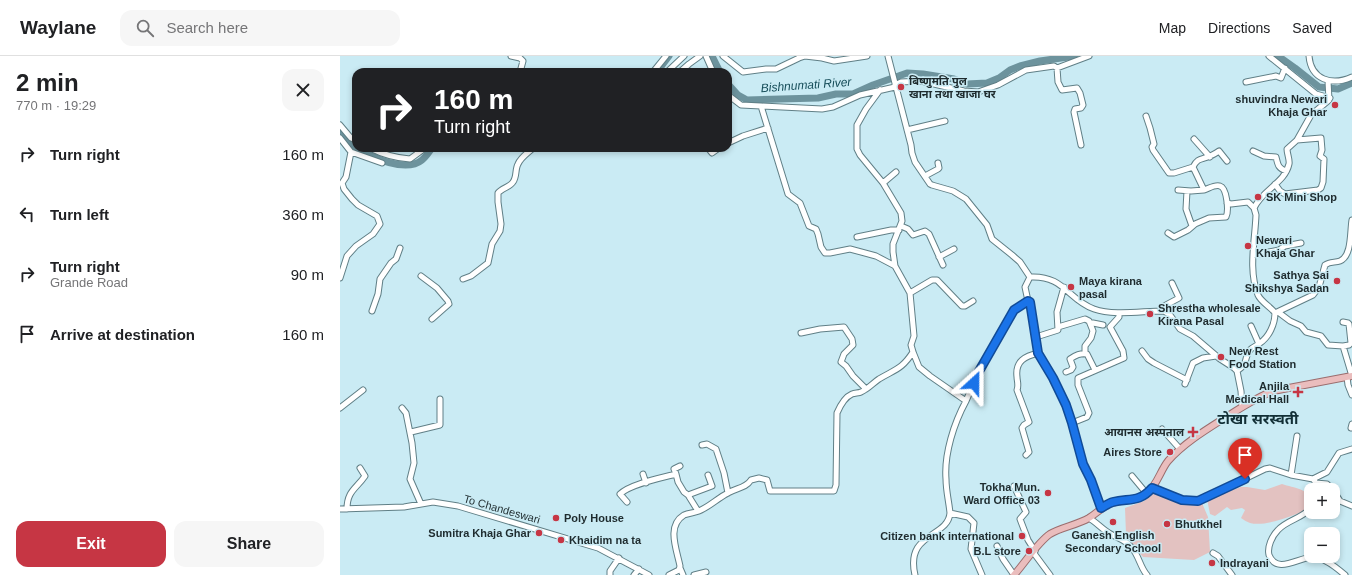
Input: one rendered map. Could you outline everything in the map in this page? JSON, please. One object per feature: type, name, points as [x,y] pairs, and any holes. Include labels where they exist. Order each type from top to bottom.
[{"type":"main road","points":[[1014,575],[1041,542],[1050,535],[1089,518],[1101,508],[1112,502],[1139,498],[1147,494],[1167,462],[1180,449],[1200,434],[1242,407],[1261,396],[1273,392],[1350,377]]},
{"type":"street","points":[[511,56],[520,58],[523,61],[521,68]]},
{"type":"street","points":[[656,68],[666,56]]},
{"type":"street","points":[[671,68],[684,56]]},
{"type":"street","points":[[685,68],[700,56]]},
{"type":"street","points":[[706,56],[711,68]]},
{"type":"street","points":[[723,56],[743,72],[776,69],[805,56],[822,57],[834,61],[867,56]]},
{"type":"street","points":[[888,56],[914,162],[932,186],[953,191],[966,199],[988,225],[992,239],[1016,258],[1030,277],[1050,279],[1064,287],[1086,305],[1099,311],[1119,313],[1164,311],[1170,315],[1180,329],[1193,336],[1216,356],[1237,371],[1242,407]]},
{"type":"street","points":[[732,98],[741,105],[822,109],[833,107],[860,95],[880,90],[901,82],[921,81],[964,91],[978,92],[998,85],[1026,70],[1051,66],[1057,68],[1088,56]]},
{"type":"street","points":[[1269,56],[1316,94],[1329,96]]},
{"type":"street","points":[[1309,56],[1314,72],[1319,77],[1328,81],[1344,80],[1352,77]]},
{"type":"street","points":[[1057,68],[1058,82],[1062,90],[1077,88],[1080,93],[1083,105],[1082,107],[1074,109],[1074,112],[1081,145]]},
{"type":"street","points":[[1246,82],[1276,76],[1281,78],[1285,68]]},
{"type":"street","points":[[1254,208],[1269,188],[1279,182],[1286,171],[1289,163],[1287,149],[1297,140],[1311,115],[1329,100],[1328,81]]},
{"type":"street","points":[[880,90],[866,109],[857,125],[857,149],[860,155],[883,183],[901,213],[902,221],[893,244],[895,266],[910,293],[914,336],[911,345],[919,367],[966,401]]},
{"type":"street","points":[[761,106],[788,194],[800,203],[809,226],[816,229],[825,253],[850,249],[869,253],[895,266]]},
{"type":"street","points":[[1146,116],[1154,144],[1152,147],[1153,150],[1169,173],[1181,171],[1193,166],[1196,161],[1210,157],[1219,150],[1227,161]]},
{"type":"street","points":[[907,130],[945,120]]},
{"type":"street","points":[[340,125],[352,138]]},
{"type":"street","points":[[732,141],[768,128]]},
{"type":"street","points":[[340,138],[352,152],[382,163]]},
{"type":"street","points":[[1275,184],[1285,194],[1321,188],[1323,182],[1324,159],[1320,156],[1322,150],[1321,138],[1297,140]]},
{"type":"street","points":[[1194,139],[1210,157]]},
{"type":"street","points":[[1253,151],[1264,156],[1276,157],[1278,165],[1281,169],[1286,171]]},
{"type":"street","points":[[340,278],[347,256],[356,246],[373,234],[380,224],[377,216],[355,202],[344,189],[342,183],[346,176],[347,165],[352,152]]},
{"type":"street","points":[[378,152],[395,158],[410,159],[420,152]]},
{"type":"street","points":[[463,279],[471,276],[488,262],[492,244],[500,231],[501,224],[498,193],[513,183],[519,162],[521,158],[528,152]]},
{"type":"street","points":[[925,176],[938,169],[938,163]]},
{"type":"street","points":[[1193,166],[1204,190]]},
{"type":"street","points":[[883,183],[896,172]]},
{"type":"street","points":[[1168,233],[1174,237],[1209,218],[1226,217],[1228,213],[1228,203],[1221,186],[1218,185],[1204,190],[1178,190]]},
{"type":"street","points":[[1187,191],[1186,209],[1192,226]]},
{"type":"street","points":[[1228,203],[1248,202],[1254,208],[1256,215],[1253,262],[1258,296],[1277,312],[1301,326],[1306,332],[1322,336],[1328,345],[1343,346],[1351,343],[1349,324],[1343,322]]},
{"type":"street","points":[[1237,371],[1245,364],[1250,350],[1267,336],[1277,312],[1312,296],[1319,287],[1325,265],[1328,262],[1340,262],[1346,258],[1351,249],[1352,220]]},
{"type":"street","points":[[857,237],[900,228],[908,229],[913,235],[925,231],[929,234],[943,265]]},
{"type":"street","points":[[1253,254],[1279,250],[1285,246],[1301,243]]},
{"type":"street","points":[[372,311],[378,294],[380,279],[391,263],[396,259],[400,248]]},
{"type":"street","points":[[939,257],[954,249]]},
{"type":"street","points":[[421,276],[437,288],[449,304],[432,319]]},
{"type":"street","points":[[1030,277],[1025,287],[1028,301],[1030,302],[1031,306],[1038,353],[1053,378],[1072,423],[1083,464],[1091,480],[1101,508]]},
{"type":"street","points":[[910,293],[935,279],[962,306],[965,306],[973,301]]},
{"type":"street","points":[[1164,311],[1164,306],[1179,298],[1172,283]]},
{"type":"street","points":[[1058,327],[1057,312],[1064,287]]},
{"type":"street","points":[[915,575],[913,566],[917,549],[924,540],[950,519],[946,470],[952,433],[978,373],[1014,310],[1028,301]]},
{"type":"street","points":[[1072,423],[1087,416],[1089,413],[1078,385],[1078,378],[1124,358],[1123,351],[1110,327],[1119,317],[1119,313]]},
{"type":"street","points":[[1036,337],[1058,330],[1058,327],[1085,319],[1089,321],[1093,331],[1091,338],[1085,346],[1085,354]]},
{"type":"street","points":[[1090,323],[1103,325]]},
{"type":"street","points":[[1251,326],[1259,344]]},
{"type":"street","points":[[801,333],[820,329],[844,327],[852,339],[853,345],[844,354],[841,362],[866,389]]},
{"type":"street","points":[[1343,346],[1350,377],[1348,385],[1352,395]]},
{"type":"street","points":[[1142,351],[1148,359],[1186,382],[1191,366],[1194,362],[1203,358],[1216,356]]},
{"type":"street","points":[[683,575],[680,568],[673,532],[676,523],[684,516],[698,511],[728,492],[748,485],[751,480],[759,478],[766,480],[770,491],[834,491],[836,485],[837,413],[845,400],[851,394],[860,393],[905,364],[913,352]]},
{"type":"street","points":[[1026,455],[1029,452],[1022,428],[1029,422],[1017,390],[1016,370],[1018,364],[1023,359],[1038,353]]},
{"type":"street","points":[[1066,372],[1074,367],[1070,359],[1076,354],[1087,354],[1095,370]]},
{"type":"street","points":[[340,408],[363,390]]},
{"type":"street","points":[[410,432],[440,425],[440,399]]},
{"type":"street","points":[[402,408],[406,414],[410,432],[414,463],[410,479],[421,504]]},
{"type":"street","points":[[1162,429],[1180,449]]},
{"type":"street","points":[[1291,475],[1297,436]]},
{"type":"street","points":[[702,445],[707,444],[716,449],[724,473],[728,492]]},
{"type":"street","points":[[1315,481],[1327,472],[1339,453],[1352,449]]},
{"type":"street","points":[[680,466],[674,469],[681,487],[698,511]]},
{"type":"street","points":[[347,509],[349,494],[365,476],[360,468]]},
{"type":"street","points":[[1152,488],[1182,500],[1198,501],[1265,468],[1270,468],[1322,483]]},
{"type":"street","points":[[643,474],[646,483]]},
{"type":"street","points":[[627,502],[620,493],[630,487],[676,474]]},
{"type":"street","points":[[688,495],[712,486],[708,475]]},
{"type":"street","points":[[1132,476],[1147,494]]},
{"type":"street","points":[[1014,486],[1026,512],[1020,519],[1028,540],[1034,552],[1050,575]]},
{"type":"street","name":"To Chandeswari","points":[[340,510],[404,507],[433,502],[458,506],[598,548],[639,568],[649,575]]},
{"type":"street","points":[[1340,502],[1352,506]]},
{"type":"street","points":[[950,513],[968,517],[974,523],[971,549],[982,575]]},
{"type":"street","points":[[1304,514],[1287,523],[1277,532],[1268,548],[1270,558],[1276,566],[1289,568],[1307,558],[1318,558],[1334,566],[1345,575]]},
{"type":"street","points":[[1089,518],[1110,534],[1123,539],[1129,544],[1135,552],[1143,571],[1147,575]]},
{"type":"street","points":[[997,546],[1003,559],[1014,575]]},
{"type":"street","points":[[1213,553],[1218,556],[1232,575]]},
{"type":"street","points":[[610,575],[610,571],[619,558]]},
{"type":"street","points":[[634,575],[639,568]]},
{"type":"street","points":[[669,575],[680,568]]},
{"type":"street","points":[[694,575],[706,572]]},
{"type":"shaded area","points":[[1282,484],[1304,491],[1304,511],[1263,524],[1249,523],[1241,518],[1245,510],[1242,508],[1231,510],[1227,507],[1215,516],[1210,514],[1207,499],[1241,487],[1265,490]]},
{"type":"shaded area","name":"Bhutkhel","points":[[1154,492],[1183,503],[1202,503],[1208,517],[1210,552],[1194,560],[1143,557],[1130,542],[1126,534],[1125,508],[1144,501]]},
{"type":"waterway","name":"Bishnumati River","points":[[660,68],[669,56]]},
{"type":"waterway","name":"Bishnumati River","points":[[712,56],[718,68]]},
{"type":"waterway","name":"Bishnumati River","points":[[732,88],[738,95],[747,100],[818,98],[836,94],[853,94],[907,73],[954,79],[967,84],[987,83],[1020,66],[1040,61],[1075,56]]},
{"type":"waterway","name":"Bishnumati River","points":[[1278,56],[1319,87],[1338,89],[1352,83]]},
{"type":"waterway","name":"Bishnumati River","points":[[340,130],[352,145]]},
{"type":"waterway","name":"Bishnumati River","points":[[364,152],[380,160],[398,165],[415,164],[422,160],[429,152]]},
{"type":"place","name":"बिष्णुमति पुल खाना तथा खाजा घर","points":[[901,87]]},
{"type":"place","name":"shuvindra Newari Khaja Ghar","points":[[1335,105]]},
{"type":"place","name":"SK Mini Shop","points":[[1258,197]]},
{"type":"place","name":"Newari Khaja Ghar","points":[[1248,246]]},
{"type":"place","name":"Sathya Sai Shikshya Sadan","points":[[1337,281]]},
{"type":"place","name":"Maya kirana pasal","points":[[1071,287]]},
{"type":"place","name":"Shrestha wholesale Kirana Pasal","points":[[1150,314]]},
{"type":"place","name":"New Rest Food Station","points":[[1221,357]]},
{"type":"place","name":"Anjila Medical Hall","points":[[1298,392]]},
{"type":"place","name":"आयानस अस्पताल","points":[[1193,432]]},
{"type":"place","name":"Aires Store","points":[[1170,452]]},
{"type":"place","name":"Tokha Mun. Ward Office 03","points":[[1048,493]]},
{"type":"place","name":"Poly House","points":[[556,518]]},
{"type":"place","name":"Ganesh English Secondary School","points":[[1113,522]]},
{"type":"place","name":"Bhutkhel","points":[[1167,524]]},
{"type":"place","name":"Sumitra Khaja Ghar","points":[[539,533]]},
{"type":"place","name":"Citizen bank international","points":[[1022,536]]},
{"type":"place","name":"Khaidim na ta","points":[[561,540]]},
{"type":"place","name":"B.L store","points":[[1029,551]]},
{"type":"place","name":"Indrayani","points":[[1212,563]]},
{"type":"district","name":"टोखा सरस्वती","points":[[1258,418]]},
{"type":"route","points":[[974,383],[978,373],[1014,310],[1028,301],[1030,302],[1038,353],[1053,378],[1066,405],[1083,464],[1091,480],[1101,508],[1112,502],[1135,500],[1147,494],[1152,488],[1182,500],[1198,501],[1245,479]]}]
